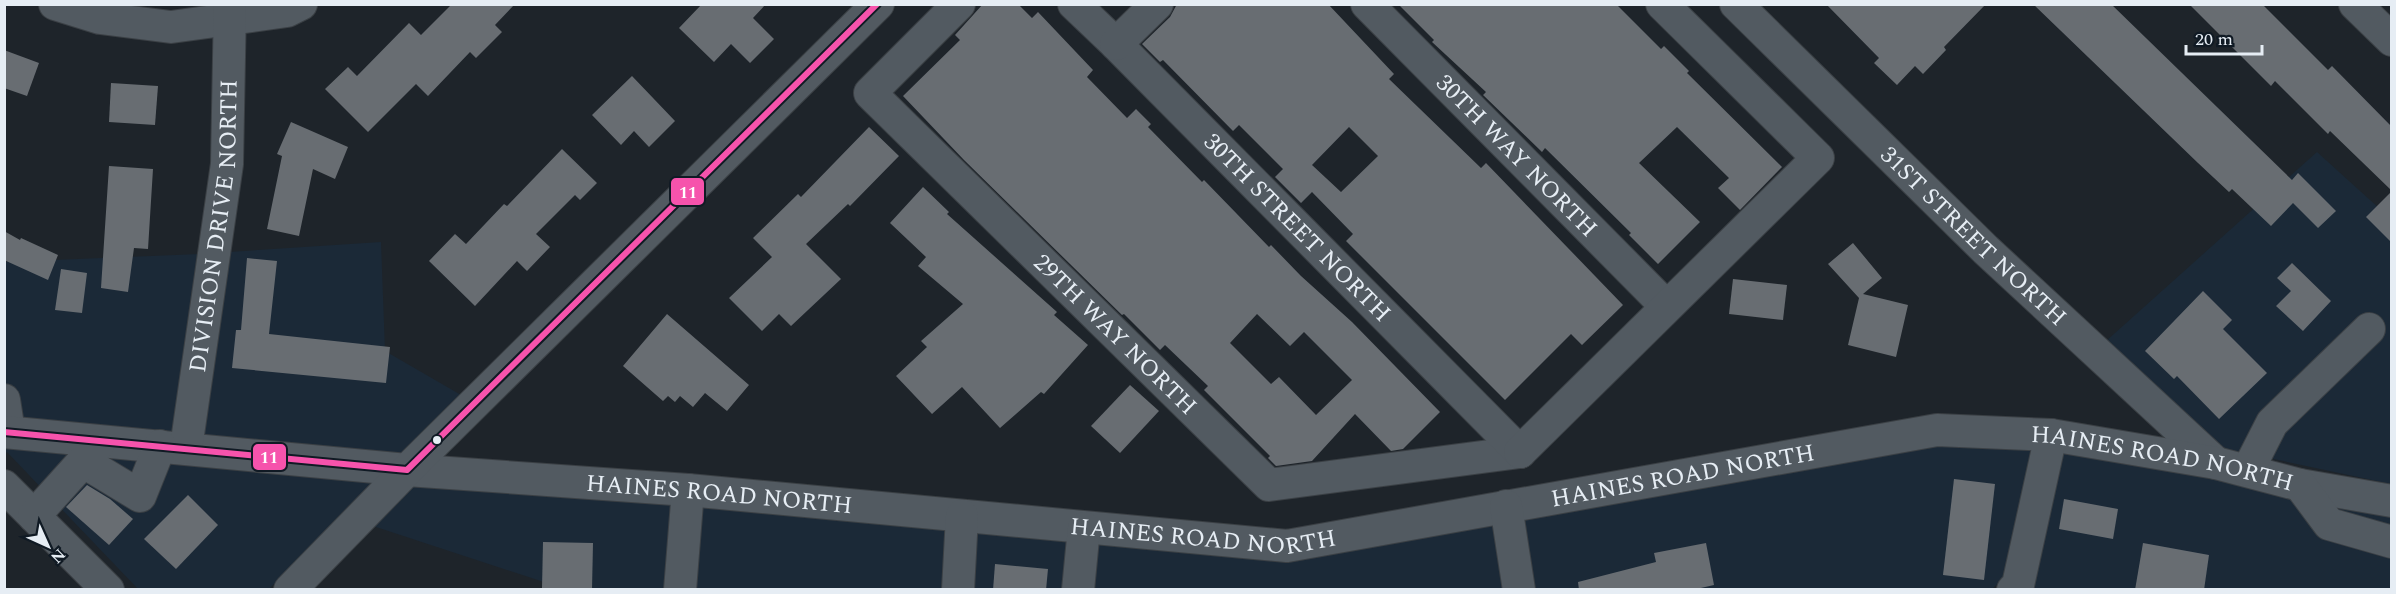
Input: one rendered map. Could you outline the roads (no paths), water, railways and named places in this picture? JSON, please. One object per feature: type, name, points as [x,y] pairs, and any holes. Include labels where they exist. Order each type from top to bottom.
[{"type":"street","points":[[55,4],[100,18],[171,27],[231,12],[287,11],[301,4]]},
{"type":"street","points":[[290,590],[407,470],[878,4]]},
{"type":"street","name":"29TH WAY NORTH","points":[[958,4],[870,93],[1269,485],[1520,452]]},
{"type":"street","name":"30TH STREET NORTH","points":[[1074,4],[1520,452]]},
{"type":"street","points":[[1116,44],[1157,4]]},
{"type":"street","name":"30TH WAY NORTH","points":[[1367,4],[1666,306]]},
{"type":"street","points":[[1520,452],[1818,158],[1662,4]]},
{"type":"street","name":"31ST STREET NORTH","points":[[1736,4],[1986,250],[2216,463]]},
{"type":"street","points":[[2355,4],[2391,40]]},
{"type":"street","name":"DIVISION DRIVE NORTH","points":[[93,451],[140,496],[173,447],[227,164],[231,12]]},
{"type":"street","points":[[2248,470],[2272,423],[2369,329]]},
{"type":"street","points":[[4,400],[7,432]]},
{"type":"street","name":"HAINES ROAD NORTH","points":[[7,432],[93,451],[173,447],[407,470],[688,490],[1287,546],[1937,430],[2051,435],[2216,463],[2300,485],[2391,501]]},
{"type":"street","points":[[2013,590],[2018,585],[2051,435]]},
{"type":"street","points":[[34,516],[93,451]]},
{"type":"street","points":[[2300,485],[2329,524],[2391,542]]},
{"type":"street","points":[[4,486],[108,590]]},
{"type":"street","points":[[680,590],[688,490]]},
{"type":"street","points":[[1506,506],[1519,590]]},
{"type":"street","points":[[958,590],[962,516]]},
{"type":"street","points":[[1078,590],[1084,528]]}]
